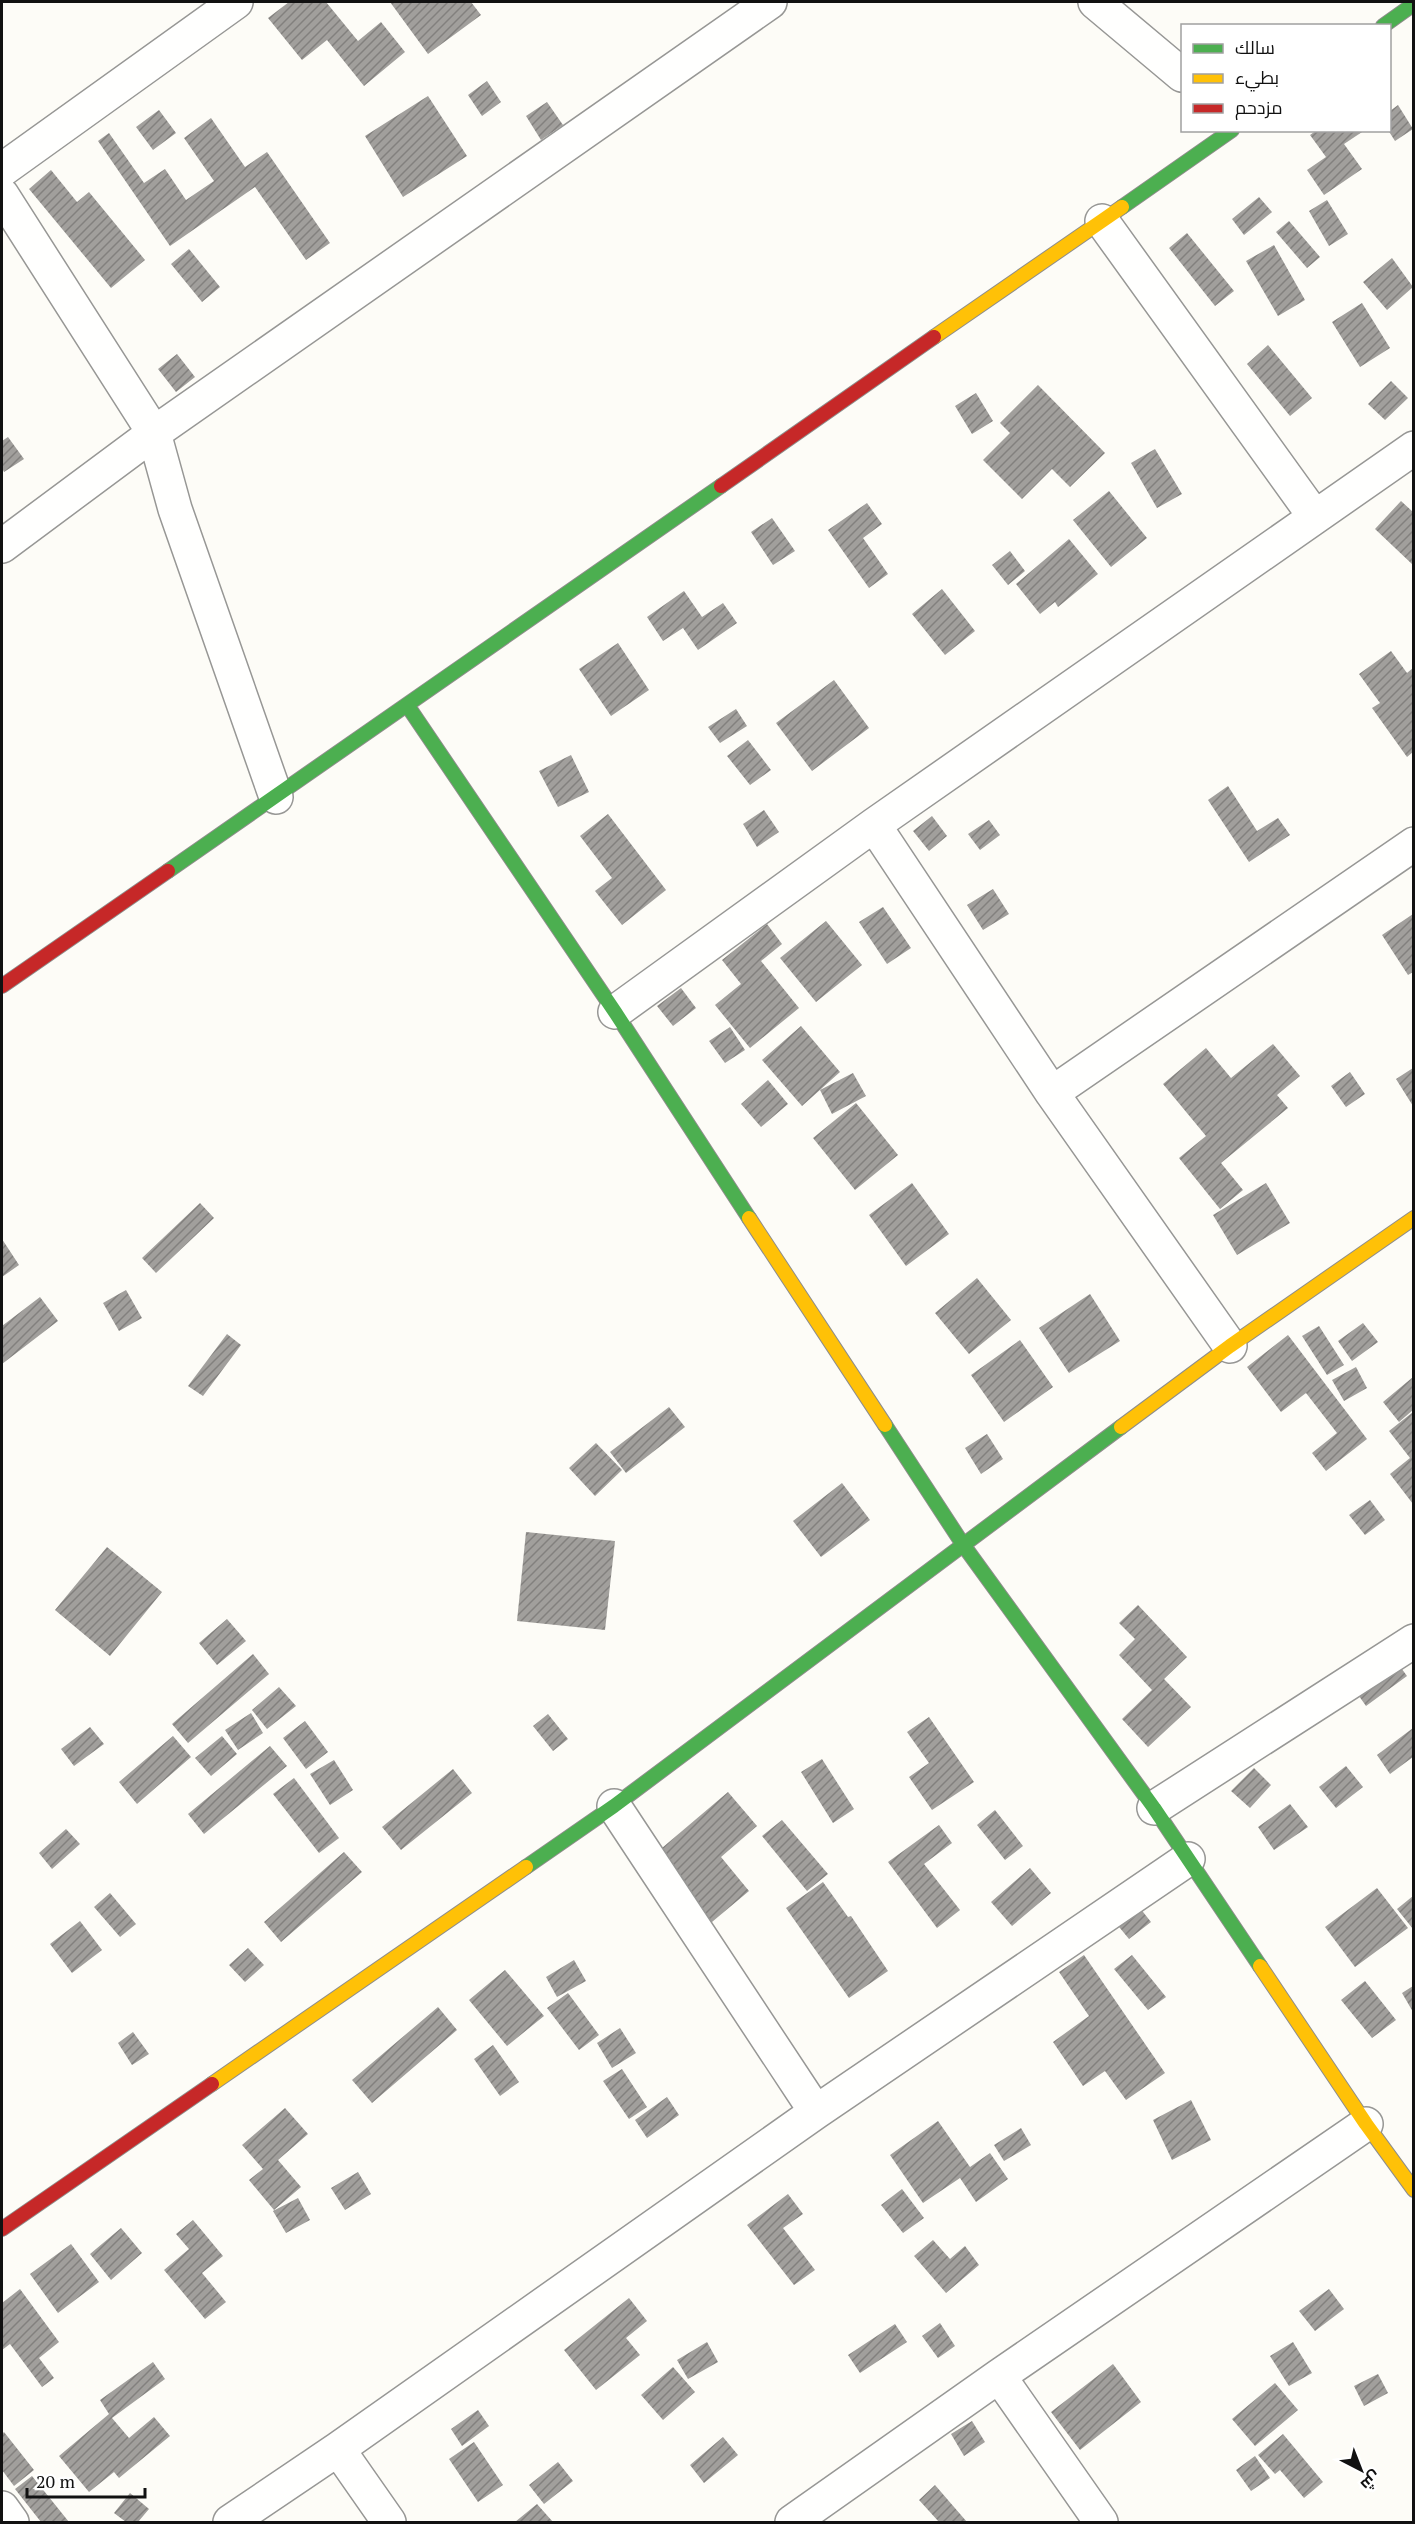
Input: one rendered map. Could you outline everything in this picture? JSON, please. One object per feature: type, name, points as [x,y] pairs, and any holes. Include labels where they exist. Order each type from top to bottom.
[{"type":"street","points":[[2,170],[236,2]]},
{"type":"street","points":[[2,546],[154,433],[770,2]]},
{"type":"street","points":[[1095,2],[1181,74]]},
{"type":"street","points":[[1386,24],[1413,4]]},
{"type":"street","points":[[2,986],[1229,132]]},
{"type":"street","points":[[2,195],[154,433],[175,509],[276,797]]},
{"type":"street","points":[[1102,221],[1315,517]]},
{"type":"street","points":[[615,1012],[874,825],[1413,448]]},
{"type":"street","points":[[407,705],[615,1012],[964,1546],[1154,1808],[1366,2124],[1413,2190]]},
{"type":"street","points":[[874,825],[1052,1093],[1230,1346]]},
{"type":"street","points":[[1052,1093],[1413,844]]},
{"type":"street","points":[[2,2229],[614,1806],[1230,1346],[1413,1218]]},
{"type":"street","points":[[1154,1808],[1413,1641]]},
{"type":"street","points":[[614,1806],[816,2112]]},
{"type":"street","points":[[230,2523],[816,2112],[1188,1859]]},
{"type":"street","points":[[792,2523],[999,2376],[1366,2124]]},
{"type":"street","points":[[999,2376],[1101,2523]]},
{"type":"street","points":[[338,2449],[388,2523]]},
{"type":"street","points":[[2,2508],[12,2523]]},
{"type":"building","points":[[289,2],[326,2],[358,41],[381,22],[405,52],[364,86],[327,40],[302,60],[268,18]]},
{"type":"building","points":[[390,2],[471,2],[481,15],[428,54]]},
{"type":"building","points":[[487,81],[501,102],[482,116],[468,95]]},
{"type":"building","points":[[428,96],[467,156],[403,197],[365,136]]},
{"type":"building","points":[[547,102],[563,125],[541,140],[526,116]]},
{"type":"building","points":[[1398,105],[1413,129],[1395,141],[1389,132],[1391,110]]},
{"type":"building","points":[[159,110],[176,133],[153,150],[136,127]]},
{"type":"building","points":[[211,118],[245,167],[267,152],[330,243],[306,260],[255,187],[170,246],[98,141],[109,133],[144,183],[165,169],[186,200],[214,181],[184,138]]},
{"type":"building","points":[[1314,132],[1362,132],[1344,144],[1362,169],[1324,195],[1307,170],[1326,157],[1310,135]]},
{"type":"building","points":[[51,170],[77,202],[89,192],[145,260],[111,288],[29,189]]},
{"type":"building","points":[[1259,197],[1272,212],[1244,235],[1232,219]]},
{"type":"building","points":[[1327,200],[1348,234],[1329,246],[1309,211]]},
{"type":"building","points":[[1289,221],[1320,257],[1307,268],[1276,232]]},
{"type":"building","points":[[1187,233],[1234,291],[1215,306],[1169,248]]},
{"type":"building","points":[[1274,245],[1305,300],[1278,316],[1246,261]]},
{"type":"building","points":[[189,249],[220,287],[202,302],[171,264]]},
{"type":"building","points":[[1392,258],[1413,287],[1387,310],[1363,282]]},
{"type":"building","points":[[1362,303],[1390,348],[1360,367],[1332,322]]},
{"type":"building","points":[[1268,345],[1312,398],[1290,416],[1247,364]]},
{"type":"building","points":[[177,354],[195,377],[176,392],[158,369]]},
{"type":"building","points":[[1391,381],[1408,398],[1385,420],[1368,404]]},
{"type":"building","points":[[1038,385],[1105,453],[1070,487],[1052,469],[1022,499],[983,460],[1010,433],[1000,423]]},
{"type":"building","points":[[976,393],[993,421],[972,434],[955,406]]},
{"type":"building","points":[[8,437],[24,459],[4,472],[2,441]]},
{"type":"building","points":[[1155,449],[1182,494],[1157,508],[1131,463]]},
{"type":"building","points":[[1109,491],[1147,538],[1111,567],[1073,520]]},
{"type":"building","points":[[1401,501],[1413,512],[1413,565],[1375,529]]},
{"type":"building","points":[[867,503],[882,524],[863,538],[888,574],[869,588],[828,530]]},
{"type":"building","points":[[772,518],[795,551],[773,565],[751,532]]},
{"type":"building","points":[[1069,539],[1098,574],[1058,607],[1055,602],[1040,614],[1016,584]]},
{"type":"building","points":[[1010,551],[1025,571],[1008,585],[992,565]]},
{"type":"building","points":[[942,589],[975,631],[945,655],[912,614]]},
{"type":"building","points":[[684,591],[702,617],[723,603],[737,623],[698,650],[683,628],[663,641],[647,617]]},
{"type":"building","points":[[618,643],[649,690],[611,716],[579,669]]},
{"type":"building","points":[[1391,651],[1407,673],[1413,668],[1413,752],[1407,757],[1372,708],[1380,703],[1359,674]]},
{"type":"building","points":[[834,680],[869,728],[812,771],[776,723]]},
{"type":"building","points":[[736,709],[747,726],[720,743],[708,727]]},
{"type":"building","points":[[748,740],[771,770],[750,785],[727,756]]},
{"type":"building","points":[[571,755],[589,792],[558,807],[539,771]]},
{"type":"building","points":[[1228,786],[1257,831],[1278,818],[1290,835],[1249,862],[1208,800]]},
{"type":"building","points":[[764,810],[779,832],[757,847],[743,824]]},
{"type":"building","points":[[608,814],[666,890],[622,925],[595,891],[612,878],[580,836]]},
{"type":"building","points":[[932,816],[947,836],[929,851],[913,831]]},
{"type":"building","points":[[989,820],[1000,835],[980,850],[968,834]]},
{"type":"building","points":[[993,889],[1009,914],[983,930],[967,905]]},
{"type":"building","points":[[883,907],[911,948],[887,964],[859,922]]},
{"type":"building","points":[[1413,914],[1413,972],[1408,975],[1382,935]]},
{"type":"building","points":[[826,921],[862,965],[816,1002],[780,958]]},
{"type":"building","points":[[767,924],[782,944],[761,961],[799,1008],[750,1048],[715,1005],[741,984],[722,960]]},
{"type":"building","points":[[681,988],[696,1008],[673,1026],[657,1006]]},
{"type":"building","points":[[801,1026],[840,1072],[802,1106],[762,1060]]},
{"type":"building","points":[[730,1027],[745,1050],[725,1063],[709,1041]]},
{"type":"building","points":[[1273,1044],[1300,1076],[1277,1095],[1288,1108],[1221,1163],[1243,1190],[1220,1209],[1179,1158],[1206,1136],[1163,1084],[1206,1048],[1231,1078]]},
{"type":"building","points":[[1413,1068],[1413,1106],[1396,1079]]},
{"type":"building","points":[[1350,1072],[1365,1094],[1346,1107],[1331,1086]]},
{"type":"building","points":[[853,1073],[866,1096],[832,1114],[820,1090]]},
{"type":"building","points":[[768,1080],[788,1104],[761,1127],[741,1104]]},
{"type":"building","points":[[856,1103],[898,1155],[855,1190],[813,1138]]},
{"type":"building","points":[[912,1183],[949,1234],[906,1266],[869,1215]]},
{"type":"building","points":[[1266,1183],[1290,1223],[1237,1255],[1213,1215]]},
{"type":"building","points":[[200,1203],[214,1218],[156,1273],[142,1258]]},
{"type":"building","points":[[2,1239],[19,1265],[2,1277]]},
{"type":"building","points":[[977,1278],[1011,1320],[969,1354],[935,1313]]},
{"type":"building","points":[[126,1290],[142,1318],[119,1331],[103,1303]]},
{"type":"building","points":[[1090,1294],[1120,1341],[1069,1373],[1039,1328]]},
{"type":"building","points":[[40,1297],[58,1321],[2,1364],[2,1326]]},
{"type":"building","points":[[1363,1323],[1378,1342],[1352,1361],[1338,1341]]},
{"type":"building","points":[[1319,1326],[1344,1365],[1327,1375],[1302,1336]]},
{"type":"building","points":[[227,1334],[241,1345],[203,1396],[188,1386]]},
{"type":"building","points":[[1288,1335],[1367,1439],[1326,1471],[1312,1453],[1337,1433],[1306,1393],[1281,1412],[1247,1367]]},
{"type":"building","points":[[1020,1340],[1053,1387],[1004,1422],[971,1375]]},
{"type":"building","points":[[1356,1367],[1367,1388],[1344,1401],[1332,1380]]},
{"type":"building","points":[[1413,1377],[1413,1410],[1399,1422],[1383,1402]]},
{"type":"building","points":[[669,1407],[685,1427],[626,1473],[610,1452]]},
{"type":"building","points":[[1413,1412],[1413,1504],[1390,1474],[1410,1458],[1389,1431]]},
{"type":"building","points":[[987,1434],[1003,1459],[981,1474],[965,1448]]},
{"type":"building","points":[[596,1443],[622,1470],[595,1496],[569,1468]]},
{"type":"building","points":[[842,1483],[870,1520],[821,1557],[793,1521]]},
{"type":"building","points":[[1370,1500],[1385,1520],[1365,1535],[1349,1515]]},
{"type":"building","points":[[526,1532],[615,1541],[605,1630],[517,1621]]},
{"type":"building","points":[[107,1547],[162,1592],[110,1656],[55,1610]]},
{"type":"building","points":[[1138,1605],[1187,1657],[1164,1679],[1191,1707],[1148,1747],[1122,1719],[1152,1690],[1119,1655],[1135,1639],[1119,1623]]},
{"type":"building","points":[[227,1619],[246,1641],[217,1665],[199,1643]]},
{"type":"building","points":[[253,1654],[269,1674],[188,1743],[172,1724]]},
{"type":"building","points":[[1393,1657],[1407,1676],[1366,1706],[1352,1686]]},
{"type":"building","points":[[279,1687],[296,1706],[267,1729],[252,1710]]},
{"type":"building","points":[[251,1713],[263,1733],[238,1750],[225,1730]]},
{"type":"building","points":[[548,1714],[568,1739],[553,1751],[533,1726]]},
{"type":"building","points":[[929,1717],[974,1782],[932,1810],[909,1777],[929,1763],[907,1732]]},
{"type":"building","points":[[305,1721],[328,1752],[306,1769],[283,1738]]},
{"type":"building","points":[[90,1727],[104,1744],[74,1766],[61,1749]]},
{"type":"building","points":[[1413,1728],[1413,1757],[1390,1774],[1377,1755]]},
{"type":"building","points":[[173,1736],[191,1757],[137,1804],[119,1782]]},
{"type":"building","points":[[222,1736],[237,1754],[211,1776],[195,1758]]},
{"type":"building","points":[[270,1746],[287,1766],[204,1834],[188,1814]]},
{"type":"building","points":[[822,1759],[854,1809],[833,1823],[801,1772]]},
{"type":"building","points":[[334,1760],[353,1790],[330,1805],[310,1774]]},
{"type":"building","points":[[1346,1766],[1363,1787],[1336,1808],[1319,1787]]},
{"type":"building","points":[[1254,1768],[1271,1785],[1250,1808],[1231,1791]]},
{"type":"building","points":[[453,1769],[472,1793],[401,1850],[382,1827]]},
{"type":"building","points":[[294,1778],[339,1838],[319,1853],[273,1794]]},
{"type":"building","points":[[728,1792],[757,1826],[721,1857],[749,1891],[706,1927],[649,1859]]},
{"type":"building","points":[[1290,1804],[1308,1827],[1274,1850],[1258,1827]]},
{"type":"building","points":[[995,1810],[1023,1846],[1005,1860],[977,1825]]},
{"type":"building","points":[[782,1820],[828,1874],[807,1891],[762,1836]]},
{"type":"building","points":[[939,1825],[952,1843],[924,1864],[960,1910],[937,1928],[888,1862]]},
{"type":"building","points":[[66,1829],[80,1844],[52,1869],[39,1853]]},
{"type":"building","points":[[344,1852],[362,1872],[281,1942],[264,1922]]},
{"type":"building","points":[[1030,1868],[1051,1893],[1012,1926],[991,1902]]},
{"type":"building","points":[[823,1882],[848,1917],[851,1916],[888,1971],[849,1998],[786,1908]]},
{"type":"building","points":[[1377,1888],[1408,1928],[1355,1967],[1325,1927]]},
{"type":"building","points":[[110,1893],[136,1924],[120,1937],[94,1907]]},
{"type":"building","points":[[1413,1896],[1413,1929],[1397,1909]]},
{"type":"building","points":[[1132,1898],[1151,1922],[1129,1939],[1110,1916]]},
{"type":"building","points":[[80,1921],[102,1950],[72,1973],[50,1944]]},
{"type":"building","points":[[248,1948],[264,1965],[245,1982],[229,1965]]},
{"type":"building","points":[[1084,1955],[1165,2073],[1126,2100],[1105,2071],[1083,2086],[1053,2042],[1089,2016],[1059,1972]]},
{"type":"building","points":[[1132,1955],[1166,1997],[1148,2010],[1114,1969]]},
{"type":"building","points":[[574,1960],[586,1981],[557,1997],[546,1977]]},
{"type":"building","points":[[505,1970],[544,2016],[507,2046],[469,2000]]},
{"type":"building","points":[[1365,1981],[1396,2020],[1372,2038],[1341,2000]]},
{"type":"building","points":[[1413,1986],[1413,2012],[1402,1993]]},
{"type":"building","points":[[568,1993],[599,2035],[579,2050],[547,2008]]},
{"type":"building","points":[[438,2007],[457,2030],[372,2103],[352,2080]]},
{"type":"building","points":[[620,2028],[636,2053],[612,2068],[597,2043]]},
{"type":"building","points":[[133,2032],[149,2054],[132,2065],[118,2043]]},
{"type":"building","points":[[493,2045],[519,2082],[500,2096],[474,2059]]},
{"type":"building","points":[[622,2069],[647,2107],[629,2119],[603,2081]]},
{"type":"building","points":[[667,2097],[679,2115],[647,2138],[635,2120]]},
{"type":"building","points":[[1191,2100],[1211,2140],[1172,2160],[1153,2120]]},
{"type":"building","points":[[285,2108],[308,2134],[278,2160],[301,2187],[274,2210],[249,2180],[263,2169],[242,2145]]},
{"type":"building","points":[[938,2121],[970,2167],[990,2153],[1008,2179],[976,2202],[960,2178],[923,2203],[890,2155]]},
{"type":"building","points":[[1021,2128],[1031,2145],[1004,2161],[994,2145]]},
{"type":"building","points":[[358,2172],[371,2194],[345,2210],[331,2188]]},
{"type":"building","points":[[902,2189],[924,2218],[903,2233],[881,2205]]},
{"type":"building","points":[[788,2194],[803,2214],[783,2228],[815,2270],[794,2285],[747,2225]]},
{"type":"building","points":[[298,2198],[310,2220],[286,2233],[273,2211]]},
{"type":"building","points":[[193,2220],[223,2256],[202,2273],[226,2302],[205,2319],[164,2270],[189,2249],[176,2234]]},
{"type":"building","points":[[121,2228],[142,2253],[111,2280],[90,2254]]},
{"type":"building","points":[[933,2240],[950,2259],[965,2246],[979,2265],[946,2293],[914,2256]]},
{"type":"building","points":[[71,2244],[99,2282],[58,2313],[30,2274]]},
{"type":"building","points":[[20,2289],[59,2342],[39,2358],[54,2378],[42,2387],[10,2344],[2,2350],[2,2303]]},
{"type":"building","points":[[1329,2289],[1344,2309],[1315,2331],[1299,2311]]},
{"type":"building","points":[[629,2298],[647,2321],[626,2338],[640,2355],[596,2390],[564,2350]]},
{"type":"building","points":[[940,2323],[955,2346],[938,2358],[922,2336]]},
{"type":"building","points":[[895,2324],[907,2342],[860,2373],[848,2355]]},
{"type":"building","points":[[707,2342],[718,2362],[688,2379],[677,2360]]},
{"type":"building","points":[[1293,2342],[1312,2373],[1289,2386],[1270,2356]]},
{"type":"building","points":[[153,2362],[165,2379],[112,2418],[129,2438],[154,2417],[170,2436],[119,2478],[114,2472],[89,2492],[59,2456],[109,2414],[100,2400]]},
{"type":"building","points":[[1113,2364],[1141,2402],[1080,2450],[1051,2412]]},
{"type":"building","points":[[673,2367],[695,2392],[663,2420],[641,2395]]},
{"type":"building","points":[[1378,2374],[1388,2393],[1364,2406],[1354,2386]]},
{"type":"building","points":[[1275,2383],[1298,2410],[1255,2446],[1232,2419]]},
{"type":"building","points":[[478,2410],[489,2426],[462,2446],[451,2429]]},
{"type":"building","points":[[972,2421],[985,2442],[964,2456],[951,2434]]},
{"type":"building","points":[[4,2432],[34,2470],[14,2486],[2,2470],[2,2434]]},
{"type":"building","points":[[1283,2434],[1323,2482],[1304,2498],[1280,2470],[1275,2474],[1258,2455]]},
{"type":"building","points":[[723,2437],[738,2455],[704,2483],[690,2465]]},
{"type":"building","points":[[474,2442],[503,2485],[478,2502],[449,2459]]},
{"type":"building","points":[[1255,2456],[1270,2478],[1251,2491],[1236,2470]]},
{"type":"building","points":[[558,2462],[573,2481],[544,2504],[529,2485]]},
{"type":"building","points":[[32,2476],[69,2522],[41,2522],[15,2489]]},
{"type":"building","points":[[935,2485],[967,2522],[939,2522],[919,2500]]},
{"type":"building","points":[[130,2493],[149,2509],[138,2522],[126,2522],[114,2513]]},
{"type":"building","points":[[537,2504],[553,2522],[515,2522]]},
{"type":"traffic: fast","points":[[1386,24],[1414,4]]},
{"type":"traffic: fast","points":[[1122,207],[1229,132]]},
{"type":"traffic: fast","points":[[168,871],[721,486]]},
{"type":"traffic: fast","points":[[407,705],[615,1012],[749,1218]]},
{"type":"traffic: fast","points":[[885,1425],[964,1546],[1154,1808],[1260,1966]]},
{"type":"traffic: fast","points":[[526,1867],[614,1806],[1121,1427]]},
{"type":"traffic: slow","points":[[934,337],[1122,207]]},
{"type":"traffic: slow","points":[[749,1218],[885,1425]]},
{"type":"traffic: slow","points":[[1121,1427],[1230,1346],[1414,1218]]},
{"type":"traffic: slow","points":[[212,2084],[526,1867]]},
{"type":"traffic: slow","points":[[1260,1966],[1366,2124],[1414,2190]]},
{"type":"traffic: jam","points":[[721,486],[934,337]]},
{"type":"traffic: jam","points":[[2,986],[168,871]]},
{"type":"traffic: jam","points":[[2,2229],[212,2084]]}]
